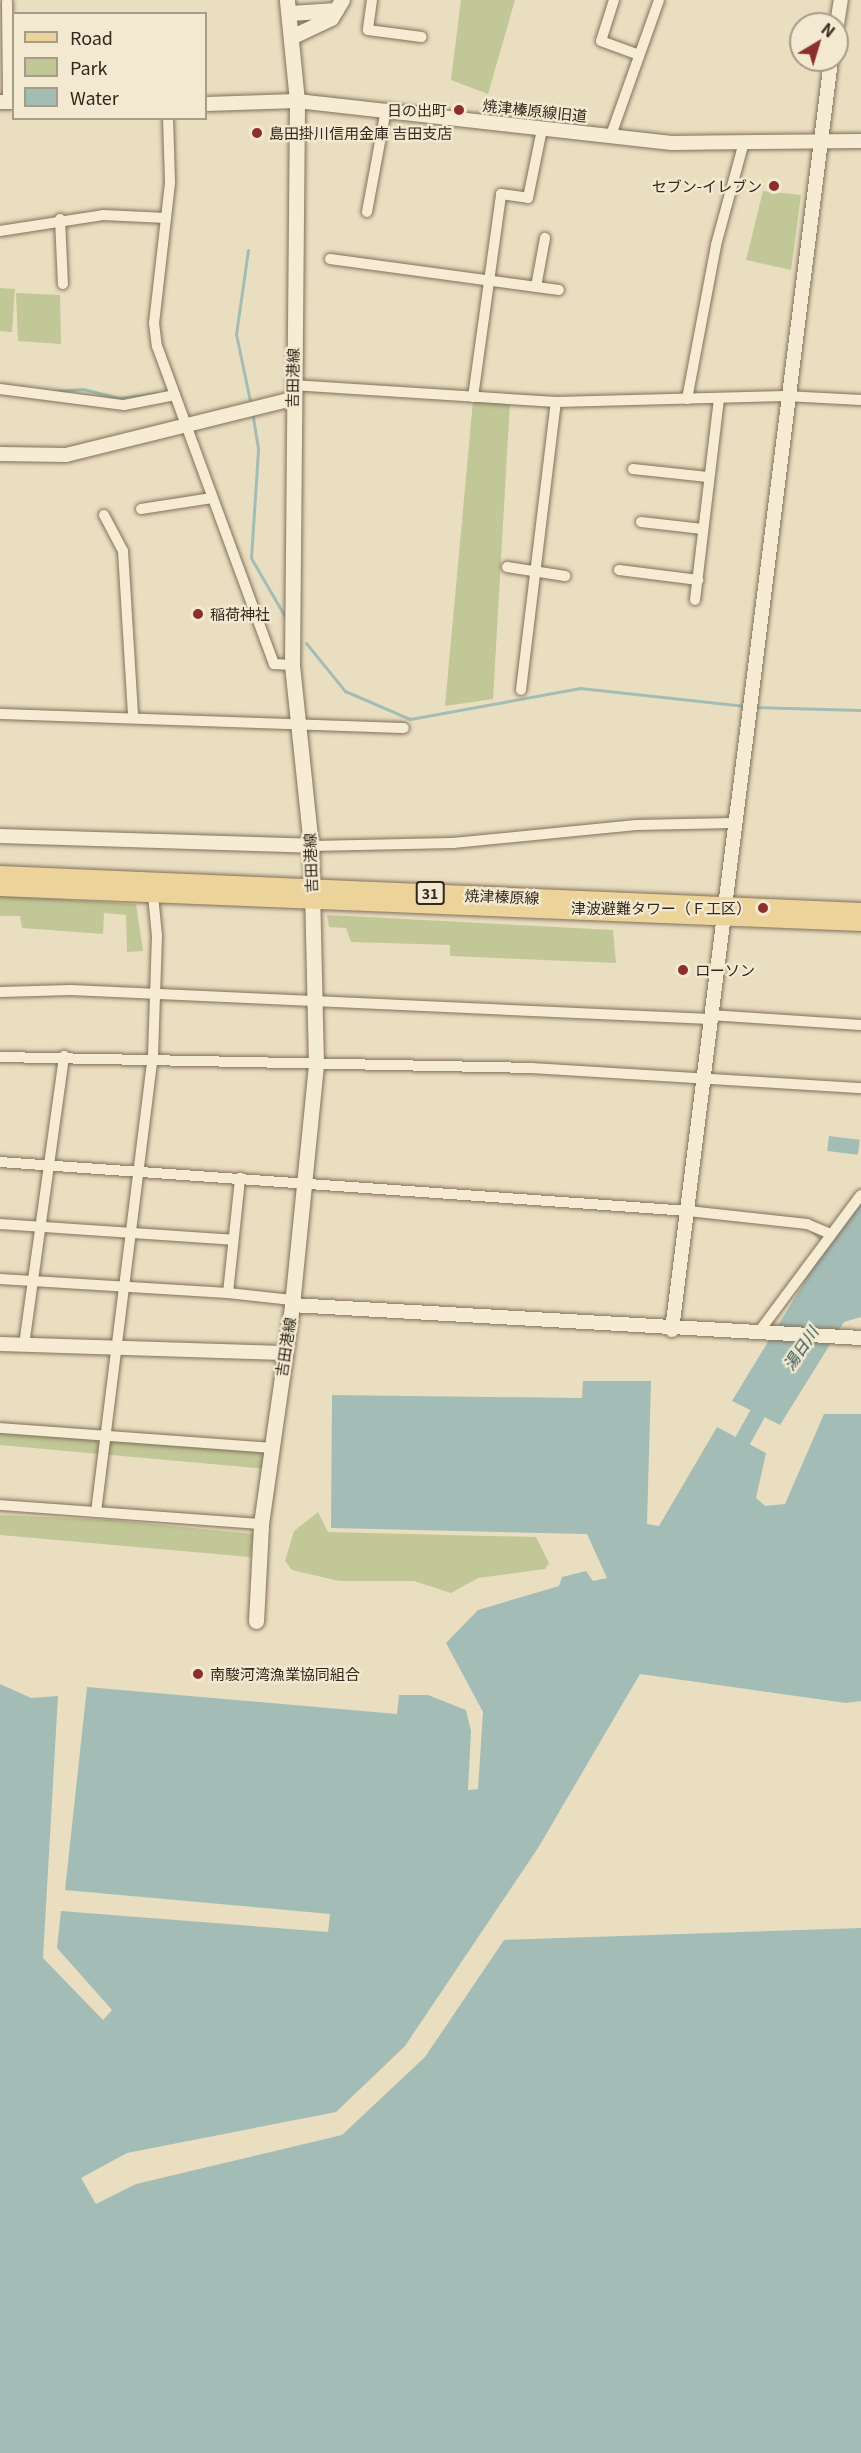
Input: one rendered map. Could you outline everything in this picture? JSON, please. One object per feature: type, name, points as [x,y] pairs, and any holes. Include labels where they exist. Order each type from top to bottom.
[{"type":"main road","points":[[288,7],[339,5]]},
{"type":"main road","points":[[293,36],[325,22],[339,5]]},
{"type":"main road","name":"吉田港線","points":[[256,1621],[261,1524],[292,1303],[316,1065],[311,846],[296,721],[292,665],[292,392],[297,101],[293,36],[288,7]]},
{"type":"main road","name":"焼津榛原線","points":[[0,874],[311,896]]},
{"type":"main road","name":"焼津榛原線","points":[[0,888],[153,895],[311,896],[724,911],[861,911]]},
{"type":"main road","name":"焼津榛原線","points":[[724,911],[861,923]]},
{"type":"street","points":[[372,0],[368,30],[422,37]]},
{"type":"street","points":[[614,0],[601,41],[639,56]]},
{"type":"street","points":[[611,135],[659,0]]},
{"type":"street","points":[[7,2],[11,46],[7,102]]},
{"type":"street","points":[[672,1330],[785,396],[817,142],[829,72]]},
{"type":"street","name":"焼津榛原線旧道","points":[[207,104],[297,101],[386,109],[672,143],[861,141]]},
{"type":"street","points":[[367,212],[386,109]]},
{"type":"street","points":[[168,120],[166,218],[154,323],[175,395],[274,664],[292,665]]},
{"type":"street","points":[[473,397],[501,195],[528,198],[542,129]]},
{"type":"street","points":[[687,399],[716,245],[744,142]]},
{"type":"street","points":[[0,231],[60,219],[149,214],[166,218]]},
{"type":"street","points":[[60,219],[63,284]]},
{"type":"street","points":[[536,287],[545,238]]},
{"type":"street","points":[[330,259],[559,290]]},
{"type":"street","points":[[0,389],[124,405],[175,395]]},
{"type":"street","points":[[0,454],[66,455],[186,425],[292,392],[473,397],[556,402],[785,396],[861,400]]},
{"type":"street","points":[[695,600],[719,398]]},
{"type":"street","points":[[521,690],[556,402]]},
{"type":"street","points":[[633,469],[708,477]]},
{"type":"street","points":[[141,509],[212,498]]},
{"type":"street","points":[[104,515],[123,552],[133,715]]},
{"type":"street","points":[[641,522],[703,529]]},
{"type":"street","points":[[507,567],[565,576]]},
{"type":"street","points":[[619,570],[698,580]]},
{"type":"street","points":[[0,714],[133,715],[296,721],[404,728]]},
{"type":"street","points":[[0,836],[311,846],[453,843],[636,825],[733,823]]},
{"type":"street","points":[[96,1512],[108,1436],[116,1349],[153,1056],[157,994],[153,895]]},
{"type":"street","points":[[0,992],[157,994],[316,1000],[861,1025]]},
{"type":"street","points":[[24,1345],[51,1164],[64,1056]]},
{"type":"street","points":[[0,1057],[153,1056],[316,1065],[532,1068],[861,1088]]},
{"type":"street","points":[[0,1162],[138,1168],[240,1178],[688,1211],[807,1224],[831,1234]]},
{"type":"street","points":[[228,1293],[240,1178]]},
{"type":"street","points":[[760,1334],[861,1195]]},
{"type":"street","points":[[0,1224],[232,1240]]},
{"type":"street","points":[[0,1279],[125,1283],[228,1293],[292,1303],[672,1330],[861,1338]]},
{"type":"street","points":[[0,1344],[284,1353]]},
{"type":"street","points":[[0,1428],[271,1448]]},
{"type":"street","points":[[0,1505],[261,1524]]},
{"type":"green space","points":[[461,0],[515,0],[488,94],[451,80]]},
{"type":"green space","points":[[763,191],[801,195],[791,270],[746,260]]},
{"type":"green space","points":[[0,288],[15,289],[12,332],[0,331]]},
{"type":"green space","points":[[16,293],[60,295],[61,344],[18,341]]},
{"type":"green space","points":[[473,401],[510,402],[493,699],[445,706]]},
{"type":"green space","points":[[0,896],[136,904],[143,951],[127,952],[126,915],[104,913],[103,934],[22,928],[20,916],[0,916]]},
{"type":"green space","points":[[327,915],[613,930],[616,963],[450,956],[450,945],[351,942],[346,928],[329,927]]},
{"type":"green space","points":[[0,1427],[271,1448],[268,1469],[0,1445]]},
{"type":"green space","points":[[318,1512],[328,1532],[536,1537],[549,1563],[545,1569],[478,1578],[451,1593],[414,1581],[339,1581],[292,1570],[285,1561],[294,1531]]},
{"type":"green space","points":[[0,1515],[110,1520],[254,1534],[250,1557],[0,1535]]},
{"type":"water","points":[[829,1136],[860,1140],[858,1155],[827,1151]]},
{"type":"water","points":[[861,1202],[861,1317],[844,1322],[780,1425],[732,1401],[842,1220]]},
{"type":"water","points":[[583,1381],[651,1381],[647,1524],[659,1526],[717,1427],[766,1453],[756,1498],[765,1506],[785,1504],[824,1414],[861,1414],[861,1701],[846,1703],[640,1674],[538,1848],[405,2046],[336,2112],[127,2153],[81,2178],[96,2204],[136,2184],[342,2135],[425,2057],[504,1940],[861,1928],[861,2453],[0,2453],[0,1684],[31,1698],[58,1696],[43,1958],[103,2020],[112,2010],[57,1948],[61,1911],[328,1932],[330,1914],[65,1890],[87,1687],[397,1714],[399,1695],[428,1695],[466,1710],[471,1731],[468,1790],[478,1789],[483,1712],[446,1643],[478,1610],[559,1586],[562,1577],[586,1571],[593,1581],[607,1578],[587,1534],[331,1528],[332,1395],[582,1398]]},
{"type":"waterway","points":[[248,250],[236,334],[250,401]]},
{"type":"waterway","points":[[54,391],[83,389],[119,398],[157,393]]},
{"type":"waterway","points":[[253,417],[258,450],[251,558],[284,615]]},
{"type":"waterway","points":[[306,643],[345,691],[410,719],[580,688],[745,706]]},
{"type":"waterway","points":[[755,707],[861,710]]},
{"type":"waterway","points":[[812,1231],[821,1239]]},
{"type":"waterway","name":"湯日川","points":[[743,1440],[768,1395]]},
{"type":"place","name":"日の出町","points":[[459,110]]},
{"type":"place","name":"島田掛川信用金庫 吉田支店","points":[[257,133]]},
{"type":"place","name":"セブン-イレブン","points":[[774,186]]},
{"type":"place","name":"稲荷神社","points":[[198,614]]},
{"type":"place","name":"津波避難タワー（Ｆ工区）","points":[[763,908]]},
{"type":"place","name":"ローソン","points":[[683,970]]},
{"type":"place","name":"南駿河湾漁業協同組合","points":[[198,1674]]}]
